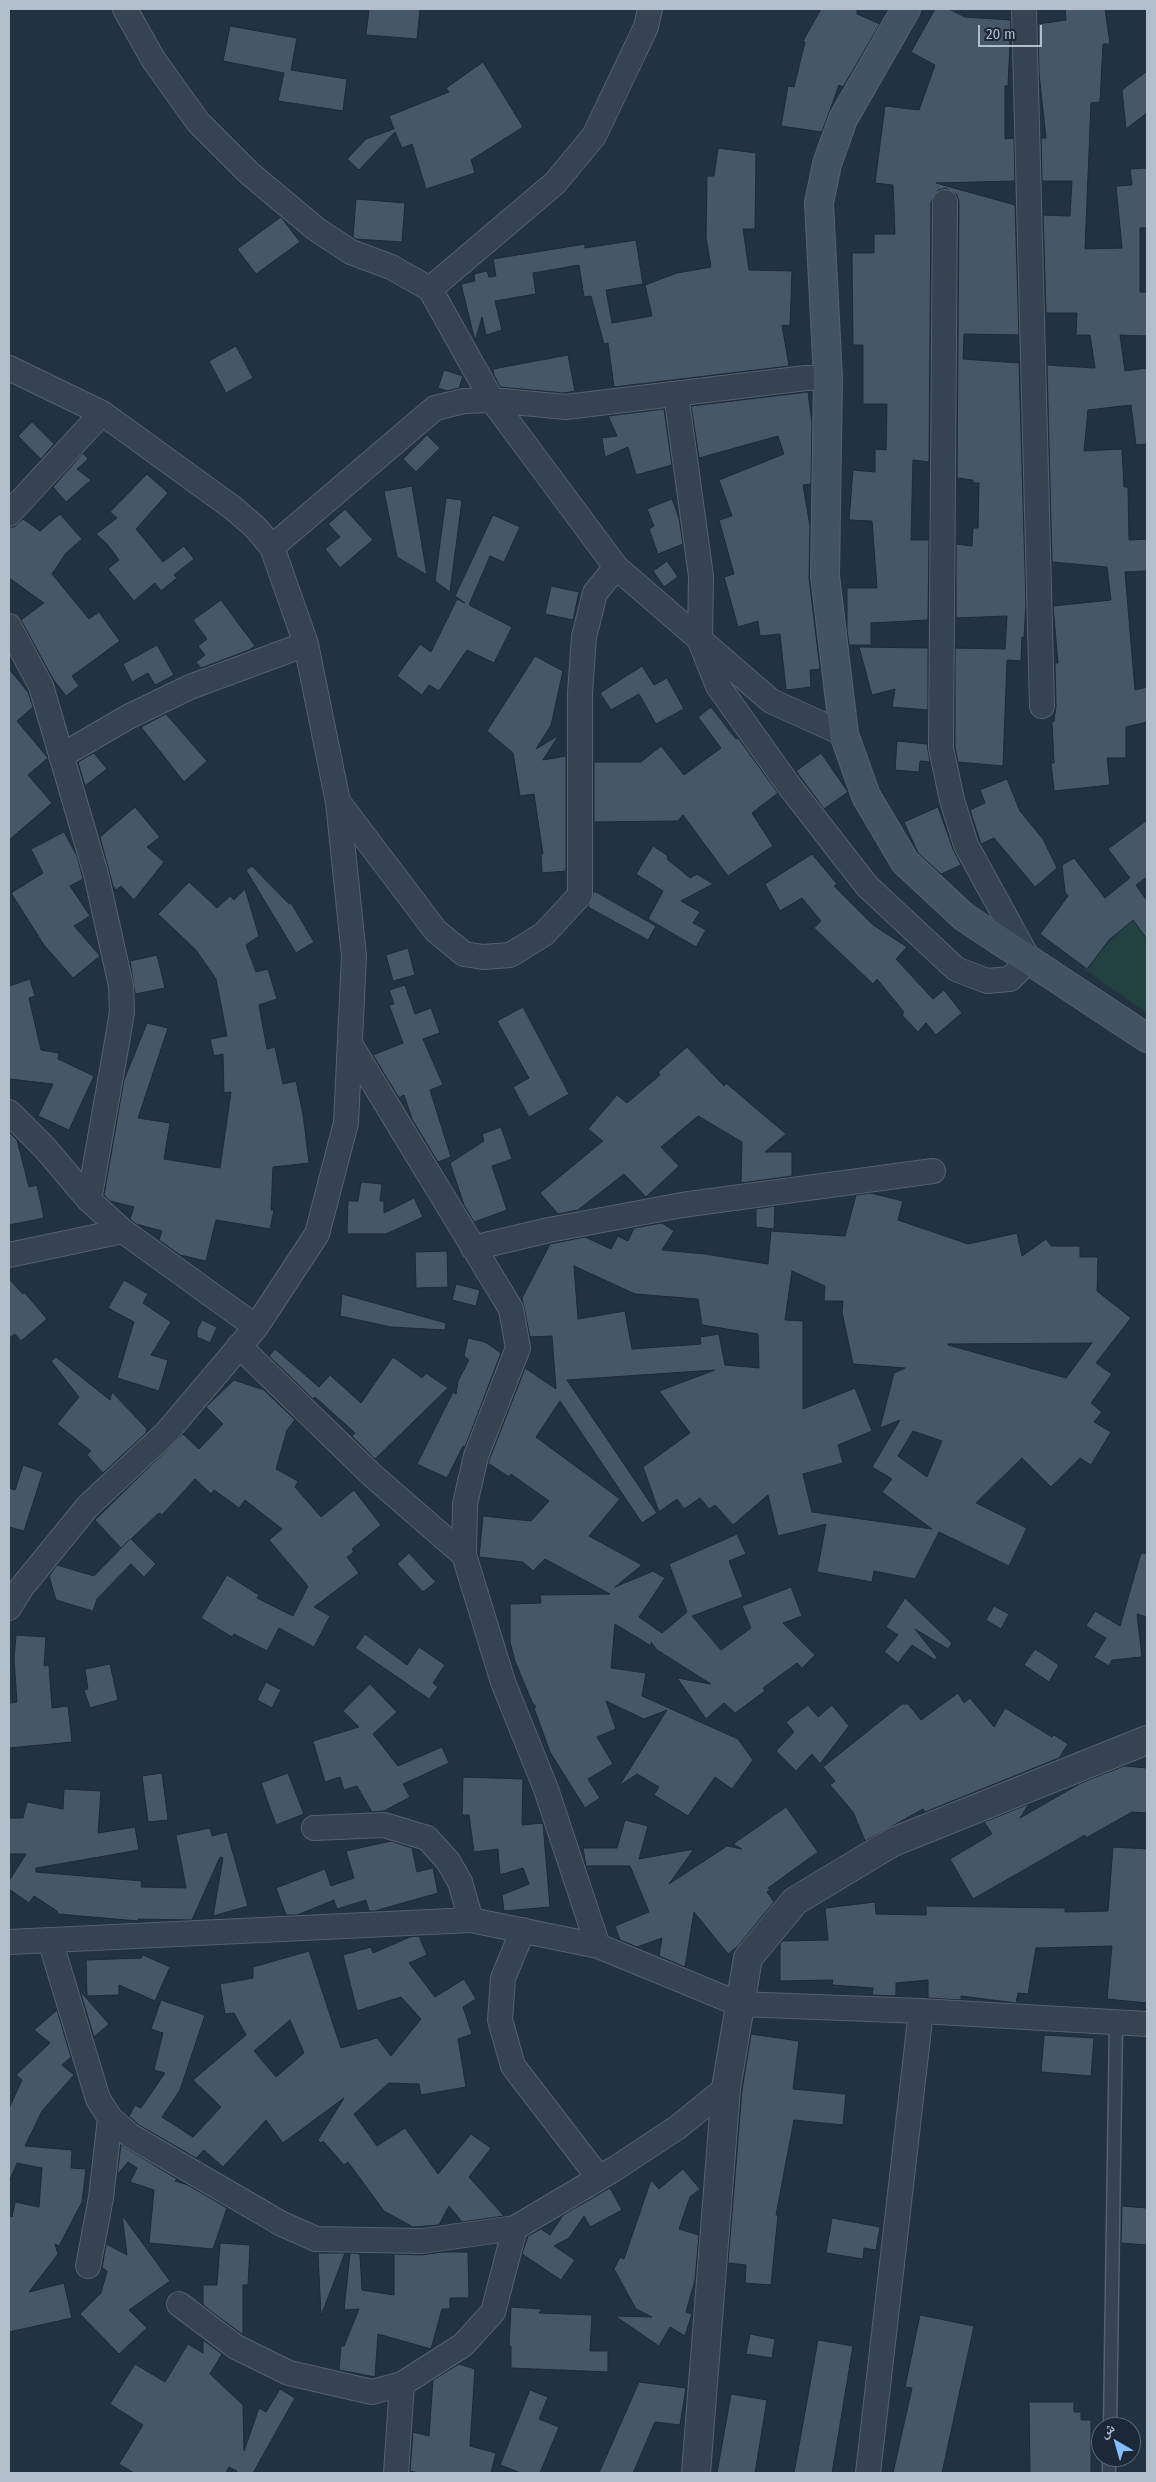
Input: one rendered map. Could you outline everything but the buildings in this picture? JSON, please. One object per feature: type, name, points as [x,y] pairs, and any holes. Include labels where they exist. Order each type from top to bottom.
[{"type":"main road","points":[[906,9],[842,119],[827,164],[819,203],[828,378],[824,576],[844,734],[866,796],[906,862],[964,917],[1147,1038]]},
{"type":"street","points":[[125,9],[153,59],[198,122],[249,173],[316,229],[351,252],[391,267],[430,290],[492,400],[616,567],[771,701],[844,734]]},
{"type":"street","points":[[430,290],[555,183],[594,136],[646,27],[650,9]]},
{"type":"street","points":[[1024,9],[1042,706]]},
{"type":"street","points":[[676,394],[701,576],[700,641],[718,686],[790,787],[868,886],[956,969],[987,981],[1010,979],[1029,960],[966,845],[952,800],[941,748],[945,202]]},
{"type":"street","points":[[9,368],[102,414],[232,508],[255,528],[272,547],[306,644],[338,802],[354,956],[346,1123],[317,1234],[256,1327],[167,1432],[88,1506],[22,1587],[9,1608]]},
{"type":"street","points":[[272,547],[436,408],[464,401],[492,400],[566,407],[806,378],[828,378]]},
{"type":"street","points":[[9,514],[102,414]]},
{"type":"street","points":[[338,802],[436,931],[464,954],[483,957],[510,955],[544,934],[580,894],[580,693],[584,637],[595,593],[616,567]]},
{"type":"street","points":[[9,626],[41,686],[96,874],[121,986],[122,1012],[118,1042],[89,1200]]},
{"type":"street","points":[[62,756],[128,717],[190,686],[306,644]]},
{"type":"street","points":[[350,1044],[511,1309],[518,1348],[476,1456],[465,1504],[464,1555],[502,1682],[546,1789],[598,1946]]},
{"type":"street","points":[[9,1112],[45,1148],[89,1200],[123,1231],[256,1327]]},
{"type":"street","points":[[473,1248],[549,1230],[682,1205],[933,1171]]},
{"type":"street","points":[[9,1255],[123,1231]]},
{"type":"street","points":[[239,1346],[373,1476],[464,1555]]},
{"type":"street","points":[[696,2473],[726,2088],[748,1958],[795,1901],[893,1842],[1147,1740]]},
{"type":"street","points":[[314,1828],[384,1825],[428,1838],[448,1861],[460,1882],[471,1920]]},
{"type":"street","points":[[9,1942],[471,1920],[598,1946],[739,2004],[921,2010],[1147,2024]]},
{"type":"street","points":[[523,1930],[503,1978],[500,2020],[513,2066],[599,2178]]},
{"type":"street","points":[[50,1940],[98,2099],[110,2118],[131,2136],[165,2156],[282,2224],[316,2239],[422,2240],[515,2228],[599,2178],[678,2127],[726,2088]]},
{"type":"street","points":[[868,2473],[921,2010]]},
{"type":"street","points":[[88,2266],[101,2198],[110,2118]]},
{"type":"street","points":[[179,2304],[236,2347],[289,2373],[372,2392],[402,2384],[463,2345],[493,2312],[515,2228]]},
{"type":"street","points":[[396,2473],[402,2384]]},
{"type":"lane","points":[[1110,2417],[1116,2023]]},
{"type":"green space","points":[[1147,902],[1147,1013],[1084,969]]}]
